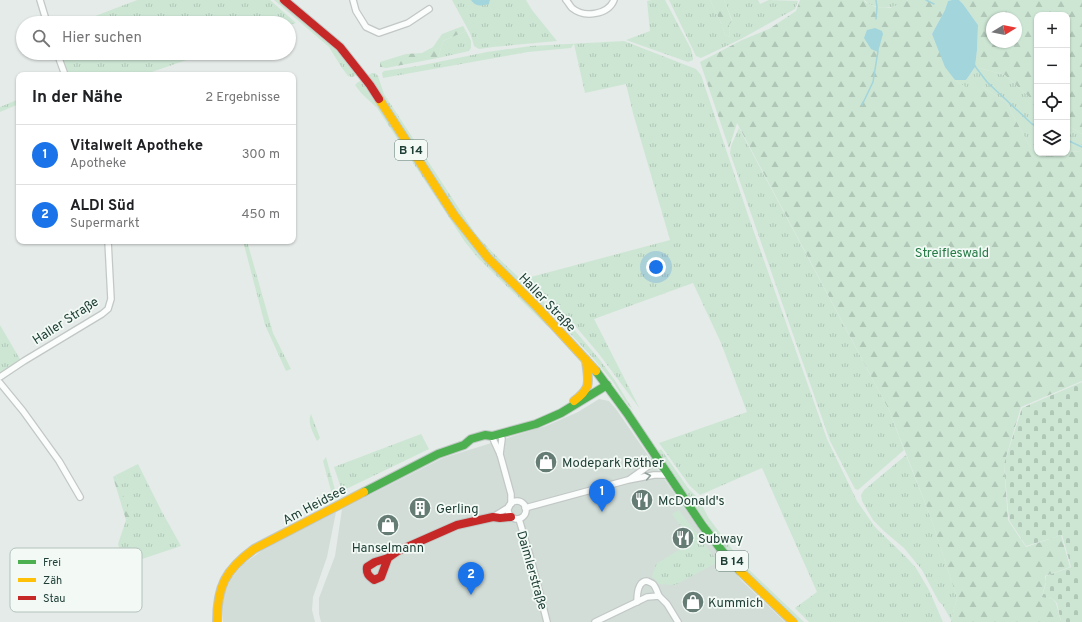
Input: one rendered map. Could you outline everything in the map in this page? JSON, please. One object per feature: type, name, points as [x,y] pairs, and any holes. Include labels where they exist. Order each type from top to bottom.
[{"type":"main road","name":"Haller Straße","points":[[284,0],[340,48],[370,85],[454,215],[488,258],[538,308],[607,385],[702,525],[723,552],[743,574],[793,622]]},
{"type":"main road","points":[[536,424],[547,415],[580,397],[584,392],[589,382],[586,360]]},
{"type":"main road","points":[[536,424],[561,413],[607,385]]},
{"type":"main road","name":"Am Heidsee","points":[[217,622],[218,599],[221,588],[228,574],[246,554],[254,549],[438,454],[464,445],[473,445],[486,441],[496,435],[536,424]]},
{"type":"main road","points":[[388,558],[398,551],[457,525],[493,517],[515,518]]},
{"type":"street","points":[[40,0],[45,16]]},
{"type":"street","points":[[353,0],[356,11],[366,27],[379,34],[408,23],[428,9]]},
{"type":"street","points":[[566,0],[572,8],[583,13],[596,13],[604,11],[610,8],[614,0]]},
{"type":"street","points":[[60,60],[65,72]]},
{"type":"street","name":"Haller Straße","points":[[0,377],[102,314],[108,308],[111,299],[108,244]]},
{"type":"street","points":[[0,383],[59,461],[80,497]]},
{"type":"street","points":[[493,517],[510,505],[513,502],[522,503],[525,508],[524,514],[515,518],[508,512],[510,505],[511,494],[500,454],[494,442],[496,435],[502,439],[500,454]]},
{"type":"street","points":[[628,480],[658,459]]},
{"type":"street","points":[[525,508],[628,480],[662,474],[669,475]]},
{"type":"street","points":[[511,494],[517,502]]},
{"type":"street","name":"Daimlerstraße","points":[[515,518],[533,567],[547,622]]},
{"type":"street","points":[[637,602],[637,596],[641,583],[648,581],[652,583],[659,596],[667,604],[678,622]]},
{"type":"street","points":[[595,622],[647,597],[659,596]]},
{"type":"shaded area","points":[[599,399],[609,401],[616,409],[703,535],[742,581],[785,622],[321,622],[319,614],[319,598],[335,556],[342,509],[443,458],[546,426],[578,412]]},
{"type":"shaded area","points":[[336,512],[327,557],[313,597],[312,610],[315,622],[223,622],[222,609],[225,592],[231,579],[243,564],[263,550]]},
{"type":"green space","points":[[137,0],[270,0],[288,16],[95,16]]},
{"type":"green space","points":[[274,0],[280,0],[332,46],[356,71],[355,76],[348,76],[329,47],[296,19],[296,16],[293,16]]},
{"type":"green space","points":[[452,0],[471,0],[473,3],[489,4],[490,0],[526,0],[532,10],[557,41],[479,49],[474,46],[471,35]]},
{"type":"green space","points":[[665,0],[691,49],[693,60],[688,62],[626,40],[650,31],[647,1]]},
{"type":"green space","points":[[669,0],[710,0],[725,35],[730,37],[729,25],[732,20],[724,0],[758,0],[760,4],[769,0],[798,1],[795,9],[741,39],[701,58],[696,56]]},
{"type":"green space","points":[[710,0],[724,0],[732,21],[729,25],[730,37],[725,35]]},
{"type":"green space","name":"Streifleswald","points":[[800,0],[864,0],[865,2],[876,7],[890,8],[908,0],[952,0],[948,1],[945,10],[932,34],[955,80],[965,87],[982,87],[1006,102],[1029,145],[1034,150],[1034,156],[1041,156],[1048,163],[1053,156],[1070,156],[1070,151],[1082,152],[1082,381],[1021,407],[1004,464],[1008,520],[1026,547],[1061,535],[1070,567],[1045,576],[1046,582],[1042,596],[1053,599],[1056,603],[1061,622],[951,622],[957,598],[931,518],[889,410],[737,123],[729,148],[700,62],[742,40],[769,29],[796,11]]},
{"type":"green space","points":[[864,0],[908,0],[898,5],[886,8],[874,6]]},
{"type":"green space","points":[[959,0],[1082,0],[1082,134],[1070,127],[1070,12],[1034,12],[1034,101],[1005,75],[975,67],[978,25]]},
{"type":"green space","points":[[463,26],[466,31],[443,41],[438,58],[386,68],[380,67],[380,62],[406,54],[422,53],[433,47],[442,34]]},
{"type":"green space","points":[[466,31],[471,41],[471,48],[469,51],[438,58],[443,41]]},
{"type":"green space","points":[[624,41],[696,69],[701,75],[749,218],[827,439],[857,501],[875,527],[916,568],[929,590],[943,622],[809,622],[795,608],[817,592],[762,468],[700,495],[690,486],[659,443],[747,412],[721,343],[693,283],[594,319],[640,409],[599,354],[566,315],[553,306],[527,278],[670,240],[626,84],[585,93],[574,44],[571,48],[528,52],[383,78],[382,73],[384,71],[418,66],[487,52],[531,46]]},
{"type":"green space","points":[[62,60],[187,60],[152,72],[67,72]]},
{"type":"green space","points":[[975,67],[1005,75],[1034,101],[1034,150],[1029,145],[1006,102],[982,87],[965,87],[955,80],[966,80]]},
{"type":"green space","points":[[375,73],[378,76],[384,94],[475,233],[547,306],[565,319],[600,360],[614,379],[633,410],[625,401],[613,382],[592,357],[470,232],[367,76]]},
{"type":"green space","points":[[361,81],[469,241],[550,327],[547,326],[478,258],[465,242],[377,108],[355,85]]},
{"type":"green space","points":[[16,100],[16,105],[0,112],[0,107]]},
{"type":"green space","points":[[1070,127],[1082,134],[1082,152],[1070,151]]},
{"type":"green space","points":[[739,128],[889,410],[904,450],[858,490],[855,489],[830,441],[730,153],[731,146]]},
{"type":"green space","points":[[1040,156],[1053,156],[1048,164]]},
{"type":"green space","points":[[244,244],[248,244],[273,333],[291,369],[286,371],[265,325]]},
{"type":"green space","points":[[0,325],[21,361],[0,375]]},
{"type":"green space","points":[[1082,382],[1082,622],[1061,622],[1057,603],[1053,599],[1042,597],[1046,583],[1046,576],[1071,567],[1062,535],[1026,546],[1009,520],[1004,464],[1022,408]]},
{"type":"green space","points":[[311,414],[320,438],[317,441],[310,424]]},
{"type":"green space","points":[[421,434],[429,449],[342,491],[334,467]]},
{"type":"green space","points":[[661,449],[688,488],[699,499],[708,517],[744,565],[804,622],[798,622],[736,561],[709,527],[658,451]]},
{"type":"green space","points":[[906,455],[931,518],[957,598],[951,620],[942,604],[939,602],[922,570],[904,548],[873,520],[862,501],[861,495],[864,490]]},
{"type":"green space","points":[[326,457],[337,497],[333,498],[323,461]]},
{"type":"green space","points":[[138,464],[181,546],[142,559],[142,548],[119,548],[118,544],[126,520],[130,518],[116,475]]},
{"type":"green space","points":[[116,475],[131,518],[126,520],[113,477]]},
{"type":"green space","points":[[679,510],[718,562],[675,585],[658,584],[652,577],[656,564],[692,542],[672,514]]},
{"type":"water","points":[[471,0],[490,0],[489,4],[477,5]]},
{"type":"water","points":[[959,0],[978,25],[975,67],[966,80],[955,80],[945,67],[932,34],[945,10],[948,1]]},
{"type":"water","points":[[875,28],[882,31],[883,34],[878,52],[871,49],[864,38],[867,30]]},
{"type":"waterway","points":[[876,0],[876,19]]},
{"type":"waterway","points":[[926,0],[934,4]]},
{"type":"waterway","points":[[862,105],[873,82],[878,51]]},
{"type":"waterway","points":[[974,65],[987,82],[1034,125]]},
{"type":"waterway","points":[[1070,141],[1082,147]]},
{"type":"traffic: fast","points":[[596,371],[627,413],[702,525],[740,571]]},
{"type":"traffic: fast","points":[[364,492],[438,454],[464,445],[471,439],[485,435],[492,436],[536,424],[561,413],[607,385]]},
{"type":"traffic: slow","points":[[379,99],[454,215],[488,258],[538,308],[596,371]]},
{"type":"traffic: slow","points":[[574,401],[584,392],[587,387],[588,379],[586,360]]},
{"type":"traffic: slow","points":[[217,622],[217,610],[221,589],[225,580],[236,564],[254,549],[364,492]]},
{"type":"traffic: slow","points":[[740,571],[793,622]]},
{"type":"traffic: jam","points":[[284,0],[340,47],[370,85],[379,99]]},
{"type":"traffic: jam","points":[[388,558],[381,577],[374,580],[368,575],[367,567],[375,562],[388,558],[398,551],[457,525],[493,517],[511,517]]},
{"type":"place","name":"Modepark Röther","points":[[546,462]]},
{"type":"place","name":"McDonald's","points":[[642,500]]},
{"type":"place","name":"Gerling","points":[[420,508]]},
{"type":"place","name":"Vitalwelt Apotheke","points":[[602,512]]},
{"type":"place","name":"Hanselmann","points":[[388,525]]},
{"type":"place","name":"Subway","points":[[683,538]]},
{"type":"place","name":"ALDI Süd","points":[[471,595]]},
{"type":"place","name":"Kummich","points":[[693,602]]}]
